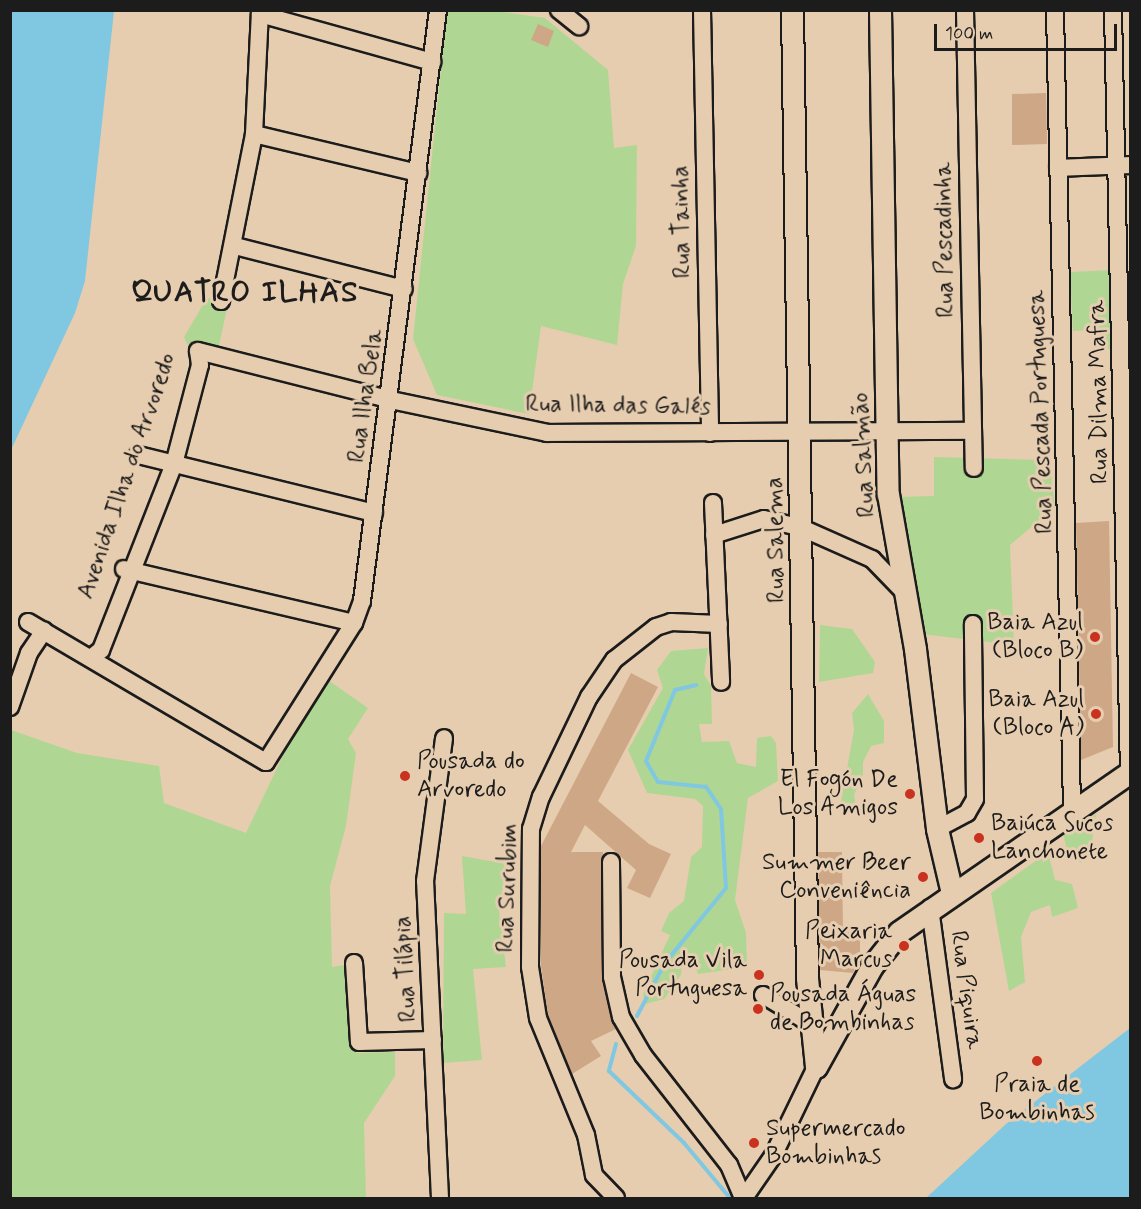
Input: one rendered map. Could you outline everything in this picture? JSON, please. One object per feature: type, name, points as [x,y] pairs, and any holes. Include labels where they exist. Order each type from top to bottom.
[{"type":"main road","name":"Rua Salema","points":[[792,10],[802,528],[808,1022],[816,1067]]},
{"type":"main road","name":"Rua Salmão","points":[[879,10],[888,494],[905,593],[937,829],[952,892]]},
{"type":"main road","points":[[816,1067],[886,946],[952,892],[1130,772]]},
{"type":"street","name":"Rua Ilha Bela","points":[[91,658],[266,762],[354,623],[362,601],[391,400],[438,10]]},
{"type":"street","points":[[559,10],[579,26]]},
{"type":"street","name":"Rua Tainha","points":[[702,10],[710,433]]},
{"type":"street","name":"Rua Pescadinha","points":[[965,10],[974,468]]},
{"type":"street","name":"Rua Pescada Portuguesa","points":[[1055,10],[1069,516],[1072,812]]},
{"type":"street","name":"Rua Dilma Mafra","points":[[1113,10],[1124,165],[1130,772]]},
{"type":"street","points":[[221,301],[235,246],[254,134],[260,12],[432,62]]},
{"type":"street","points":[[254,134],[418,172]]},
{"type":"street","points":[[1058,168],[1124,165]]},
{"type":"street","points":[[235,246],[404,289]]},
{"type":"street","name":"Rua Ilha das Galés","points":[[198,351],[391,400],[547,433],[973,430]]},
{"type":"street","name":"Avenida Ilha do Arvoredo","points":[[91,658],[169,463],[189,362],[198,351]]},
{"type":"street","points":[[138,455],[374,513]]},
{"type":"street","points":[[713,502],[722,682]]},
{"type":"street","points":[[714,535],[764,519],[802,528],[872,559],[905,593]]},
{"type":"street","points":[[128,570],[354,623]]},
{"type":"street","points":[[28,622],[91,658]]},
{"type":"street","name":"Rua Surubim","points":[[616,1198],[594,1175],[586,1135],[538,1018],[530,967],[531,829],[541,797],[584,706],[614,660],[656,627],[671,622],[719,624]]},
{"type":"street","points":[[937,829],[968,813],[975,799],[973,624]]},
{"type":"street","points":[[10,706],[29,652],[44,631]]},
{"type":"street","name":"Rua Tilápia","points":[[440,1198],[425,881],[444,738]]},
{"type":"street","points":[[611,862],[612,977],[621,1017],[643,1055],[729,1165],[744,1198]]},
{"type":"street","name":"Rua Piquira","points":[[930,908],[953,1079]]},
{"type":"street","points":[[354,963],[359,1042],[433,1040]]},
{"type":"street","points":[[763,995],[808,1022]]},
{"type":"street","points":[[744,1198],[773,1156],[816,1067]]},
{"type":"green space","points":[[447,11],[496,11],[545,18],[608,70],[614,148],[637,145],[636,246],[623,284],[617,345],[541,326],[529,414],[437,395],[413,339]]},
{"type":"green space","points":[[1113,270],[1114,349],[1100,349],[1092,330],[1073,331],[1070,272]]},
{"type":"green space","points":[[207,298],[229,299],[218,350],[187,344],[184,337]]},
{"type":"green space","points":[[934,457],[1049,460],[1055,507],[1010,545],[1014,645],[921,634],[898,497],[934,496]]},
{"type":"green space","points":[[820,625],[852,629],[875,662],[873,673],[819,682]]},
{"type":"green space","points":[[708,648],[704,674],[711,686],[712,724],[699,724],[702,742],[729,741],[737,763],[756,767],[757,738],[771,736],[776,743],[778,781],[748,798],[735,900],[746,933],[747,967],[698,974],[691,957],[683,955],[681,975],[664,999],[645,1004],[643,994],[670,935],[661,931],[669,913],[684,901],[691,857],[702,847],[703,806],[695,799],[647,793],[628,750],[663,688],[657,670],[671,651]]},
{"type":"green space","points":[[328,680],[368,708],[348,739],[356,753],[346,826],[330,886],[332,967],[351,964],[356,1053],[395,1052],[395,1076],[364,1123],[366,1198],[11,1198],[11,730],[77,753],[159,766],[164,803],[246,833],[298,724]]},
{"type":"green space","points":[[868,694],[884,721],[884,743],[871,746],[863,762],[863,774],[854,795],[857,815],[840,807],[854,730],[852,713]]},
{"type":"green space","points":[[1096,814],[1090,855],[1081,863],[1067,851],[1063,832]]},
{"type":"green space","points":[[1048,852],[1055,880],[1072,884],[1078,908],[1052,917],[1050,905],[1031,912],[1021,937],[1025,982],[1009,991],[991,893]]},
{"type":"green space","points":[[462,856],[507,864],[499,910],[506,967],[473,969],[482,1060],[443,1063],[444,913],[466,914]]},
{"type":"water","points":[[11,10],[114,11],[85,281],[75,313],[11,450]]},
{"type":"water","points":[[1130,1028],[1130,1198],[926,1198],[1006,1124]]},
{"type":"building","points":[[538,24],[554,31],[548,47],[531,40]]},
{"type":"building","points":[[1046,93],[1047,144],[1012,145],[1012,94]]},
{"type":"building","points":[[1109,521],[1113,747],[1081,760],[1076,523]]},
{"type":"building","points":[[631,673],[658,687],[598,801],[649,844],[671,854],[650,898],[627,888],[636,870],[585,825],[571,852],[603,852],[602,977],[616,1029],[591,1041],[601,1056],[572,1074],[548,1015],[541,966],[541,846]]},
{"type":"building","points":[[818,852],[842,852],[843,932],[860,932],[860,957],[853,973],[820,970]]},
{"type":"waterway","points":[[637,1016],[665,963],[726,888],[721,809],[706,787],[658,782],[646,761],[675,690],[696,685]]},
{"type":"waterway","points":[[616,1044],[609,1071],[684,1143],[730,1198]]},
{"type":"place","name":"Baia Azul (Bloco B)","points":[[1095,637]]},
{"type":"place","name":"Baia Azul (Bloco A)","points":[[1096,714]]},
{"type":"place","name":"Pousada do Arvoredo","points":[[405,776]]},
{"type":"place","name":"El Fogón De Los Amigos","points":[[910,794]]},
{"type":"place","name":"Baiúca Sucos Lanchonete","points":[[979,838]]},
{"type":"place","name":"Summer Beer Conveniência","points":[[923,877]]},
{"type":"place","name":"Peixaria Marcus","points":[[904,946]]},
{"type":"place","name":"Pousada Vila Portuguesa","points":[[759,975]]},
{"type":"place","name":"Pousada Águas de Bombinhas","points":[[758,1009]]},
{"type":"place","name":"Praia de Bombinhas","points":[[1037,1061]]},
{"type":"place","name":"Supermercado Bombinhas","points":[[754,1143]]},
{"type":"district","name":"QUATRO ILHAS","points":[[245,293]]}]
